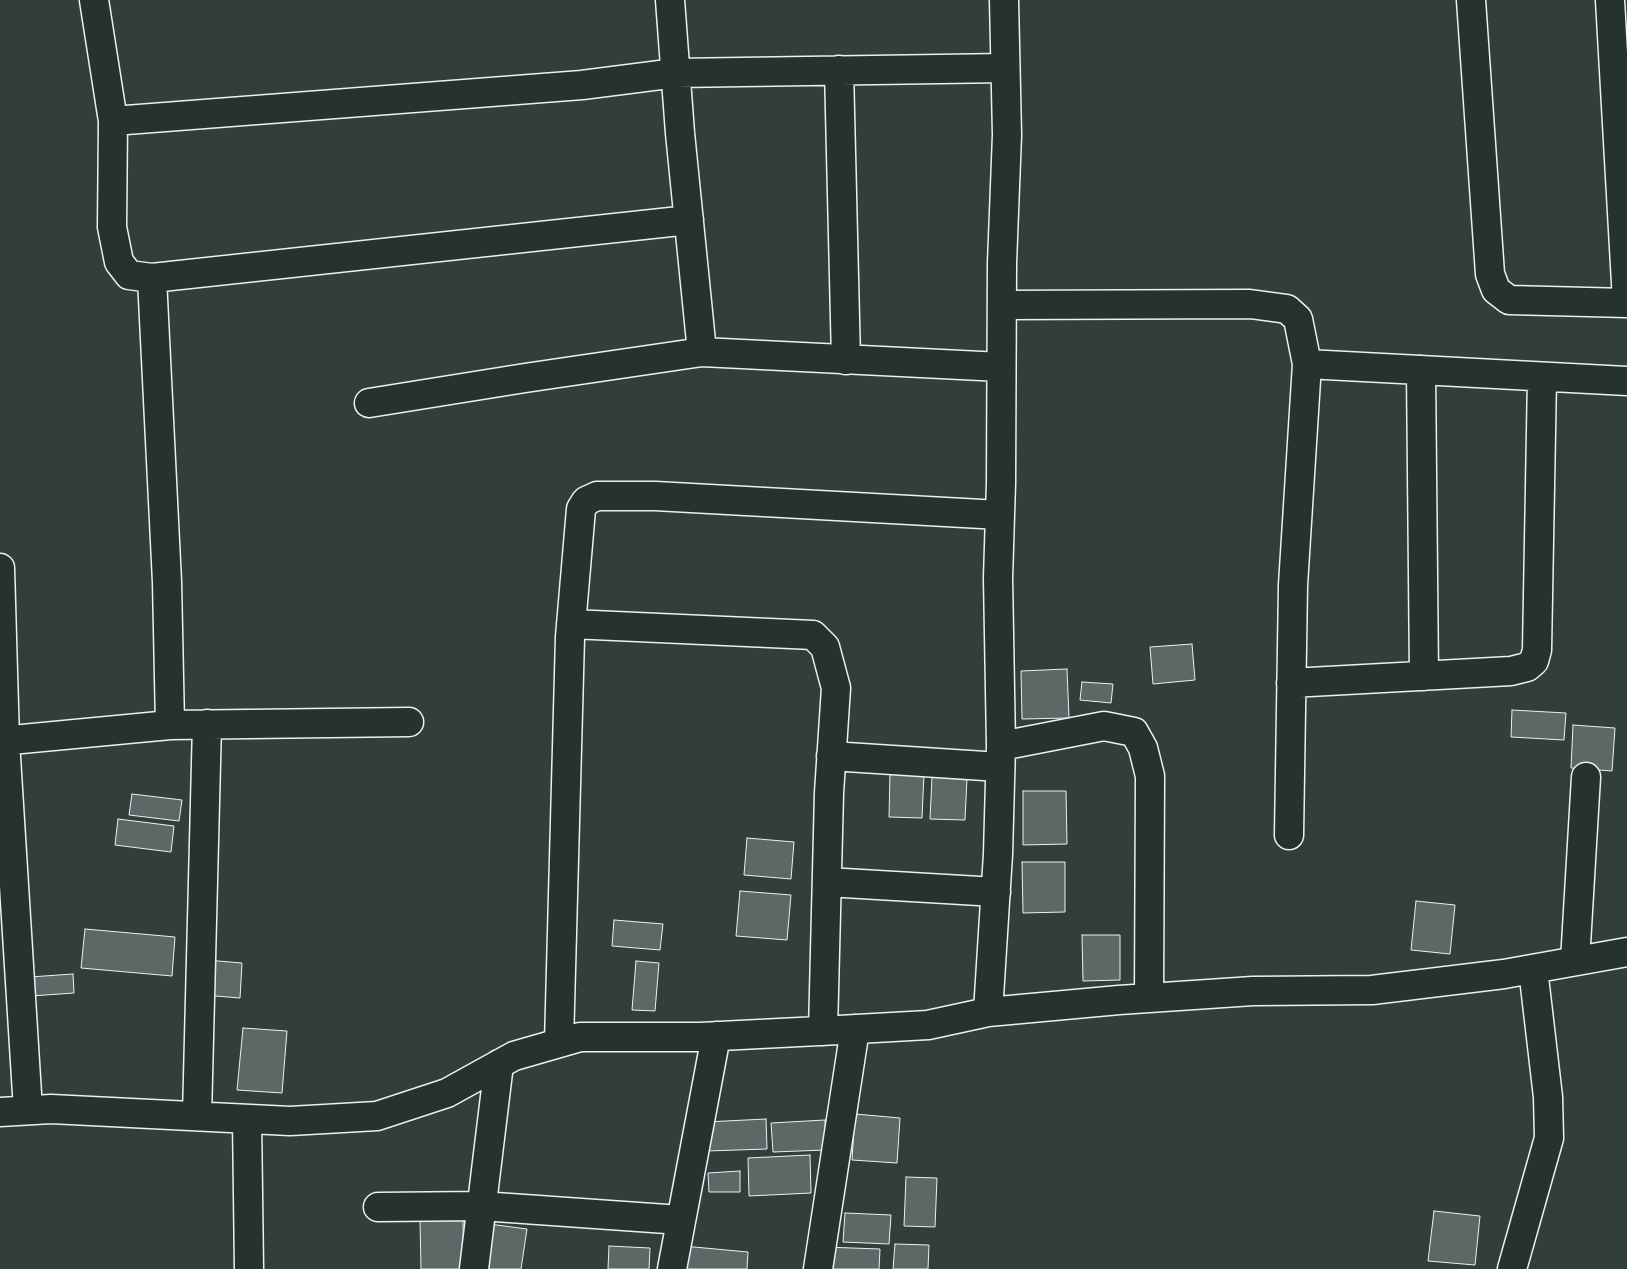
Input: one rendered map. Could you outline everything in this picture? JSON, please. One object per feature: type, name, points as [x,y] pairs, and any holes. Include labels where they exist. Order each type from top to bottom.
[{"type":"street","points":[[94,0],[113,121],[112,227],[119,262],[129,275],[152,278],[689,220]]},
{"type":"street","points":[[670,0],[702,352]]},
{"type":"street","points":[[988,1012],[998,854],[1000,757],[998,578],[1002,305],[1007,135],[1004,0]]},
{"type":"street","points":[[1471,0],[1490,274],[1496,290],[1509,300],[1627,302],[1610,0]]},
{"type":"street","points":[[113,121],[582,85],[676,73],[1006,68]]},
{"type":"street","points":[[839,70],[846,360]]},
{"type":"street","points":[[152,278],[167,582],[170,725]]},
{"type":"street","points":[[1002,305],[1250,304],[1287,309],[1298,319],[1307,364],[1293,585],[1289,835]]},
{"type":"street","points":[[369,403],[702,352],[1002,367]]},
{"type":"street","points":[[1307,364],[1627,381]]},
{"type":"street","points":[[1421,370],[1424,676]]},
{"type":"street","points":[[1291,684],[1512,671],[1527,666],[1534,661],[1537,650],[1542,376]]},
{"type":"street","points":[[559,1043],[571,624],[581,509],[586,501],[597,496],[655,496],[1000,515]]},
{"type":"street","points":[[0,568],[2,741],[28,1110]]},
{"type":"street","points":[[571,624],[813,634],[825,647],[836,688],[831,756],[823,1031]]},
{"type":"street","points":[[2,741],[170,725],[408,722]]},
{"type":"street","points":[[197,1116],[207,724]]},
{"type":"street","points":[[831,756],[1000,757],[1104,726],[1134,732],[1144,748],[1150,776],[1149,998]]},
{"type":"street","points":[[1575,961],[1586,777]]},
{"type":"street","points":[[827,882],[996,892]]},
{"type":"street","points":[[0,1112],[51,1110],[290,1121],[377,1116],[447,1093],[514,1056],[580,1037],[716,1036],[928,1025],[988,1012],[1149,998],[1253,991],[1372,990],[1504,974],[1627,952]]},
{"type":"street","points":[[1512,1269],[1549,1138],[1548,1098],[1533,968]]},
{"type":"street","points":[[818,1269],[855,1029]]},
{"type":"street","points":[[672,1269],[716,1036]]},
{"type":"street","points":[[474,1269],[499,1064]]},
{"type":"street","points":[[247,1119],[249,1269]]},
{"type":"street","points":[[378,1207],[481,1206],[681,1220]]},
{"type":"building","points":[[1192,644],[1195,680],[1153,684],[1150,647]]},
{"type":"building","points":[[1067,669],[1069,718],[1022,719],[1021,671]]},
{"type":"building","points":[[1082,682],[1113,684],[1111,703],[1080,700]]},
{"type":"building","points":[[1512,710],[1566,713],[1564,740],[1511,737]]},
{"type":"building","points":[[1573,725],[1615,728],[1612,771],[1571,768]]},
{"type":"building","points":[[890,773],[924,774],[922,818],[889,817]]},
{"type":"building","points":[[932,777],[967,778],[965,820],[930,819]]},
{"type":"building","points":[[1023,791],[1066,791],[1067,844],[1023,845]]},
{"type":"building","points":[[132,794],[182,800],[179,821],[129,815]]},
{"type":"building","points":[[118,819],[174,826],[171,852],[115,845]]},
{"type":"building","points":[[747,838],[794,842],[791,879],[744,875]]},
{"type":"building","points":[[1022,862],[1065,862],[1065,912],[1023,913]]},
{"type":"building","points":[[740,891],[791,895],[787,940],[736,936]]},
{"type":"building","points":[[1416,901],[1455,905],[1450,954],[1411,950]]},
{"type":"building","points":[[614,920],[663,924],[660,950],[612,946]]},
{"type":"building","points":[[85,929],[175,937],[172,976],[81,968]]},
{"type":"building","points":[[1082,935],[1120,935],[1120,980],[1083,981]]},
{"type":"building","points":[[206,960],[242,963],[240,998],[203,995]]},
{"type":"building","points":[[636,961],[659,963],[655,1011],[632,1010]]},
{"type":"building","points":[[73,974],[74,993],[31,996],[30,977]]},
{"type":"building","points":[[243,1028],[287,1031],[282,1093],[237,1090]]},
{"type":"building","points":[[855,1114],[900,1118],[897,1163],[852,1160]]},
{"type":"building","points":[[766,1119],[767,1149],[707,1151],[706,1122]]},
{"type":"building","points":[[825,1120],[826,1150],[773,1152],[771,1123]]},
{"type":"building","points":[[810,1155],[811,1193],[749,1196],[748,1158]]},
{"type":"building","points":[[740,1171],[740,1192],[709,1192],[708,1173]]},
{"type":"building","points":[[906,1177],[937,1178],[935,1227],[904,1226]]},
{"type":"building","points":[[1434,1211],[1480,1216],[1475,1265],[1428,1261]]},
{"type":"building","points":[[845,1213],[891,1215],[889,1244],[843,1242]]},
{"type":"building","points":[[463,1220],[464,1269],[421,1269],[420,1221]]},
{"type":"building","points":[[489,1224],[527,1229],[521,1269],[482,1269]]},
{"type":"building","points":[[895,1244],[929,1245],[928,1269],[893,1269]]},
{"type":"building","points":[[609,1246],[650,1248],[649,1269],[608,1269]]},
{"type":"building","points":[[683,1246],[748,1252],[747,1269],[681,1269]]},
{"type":"building","points":[[824,1247],[880,1249],[879,1269],[824,1269]]}]
